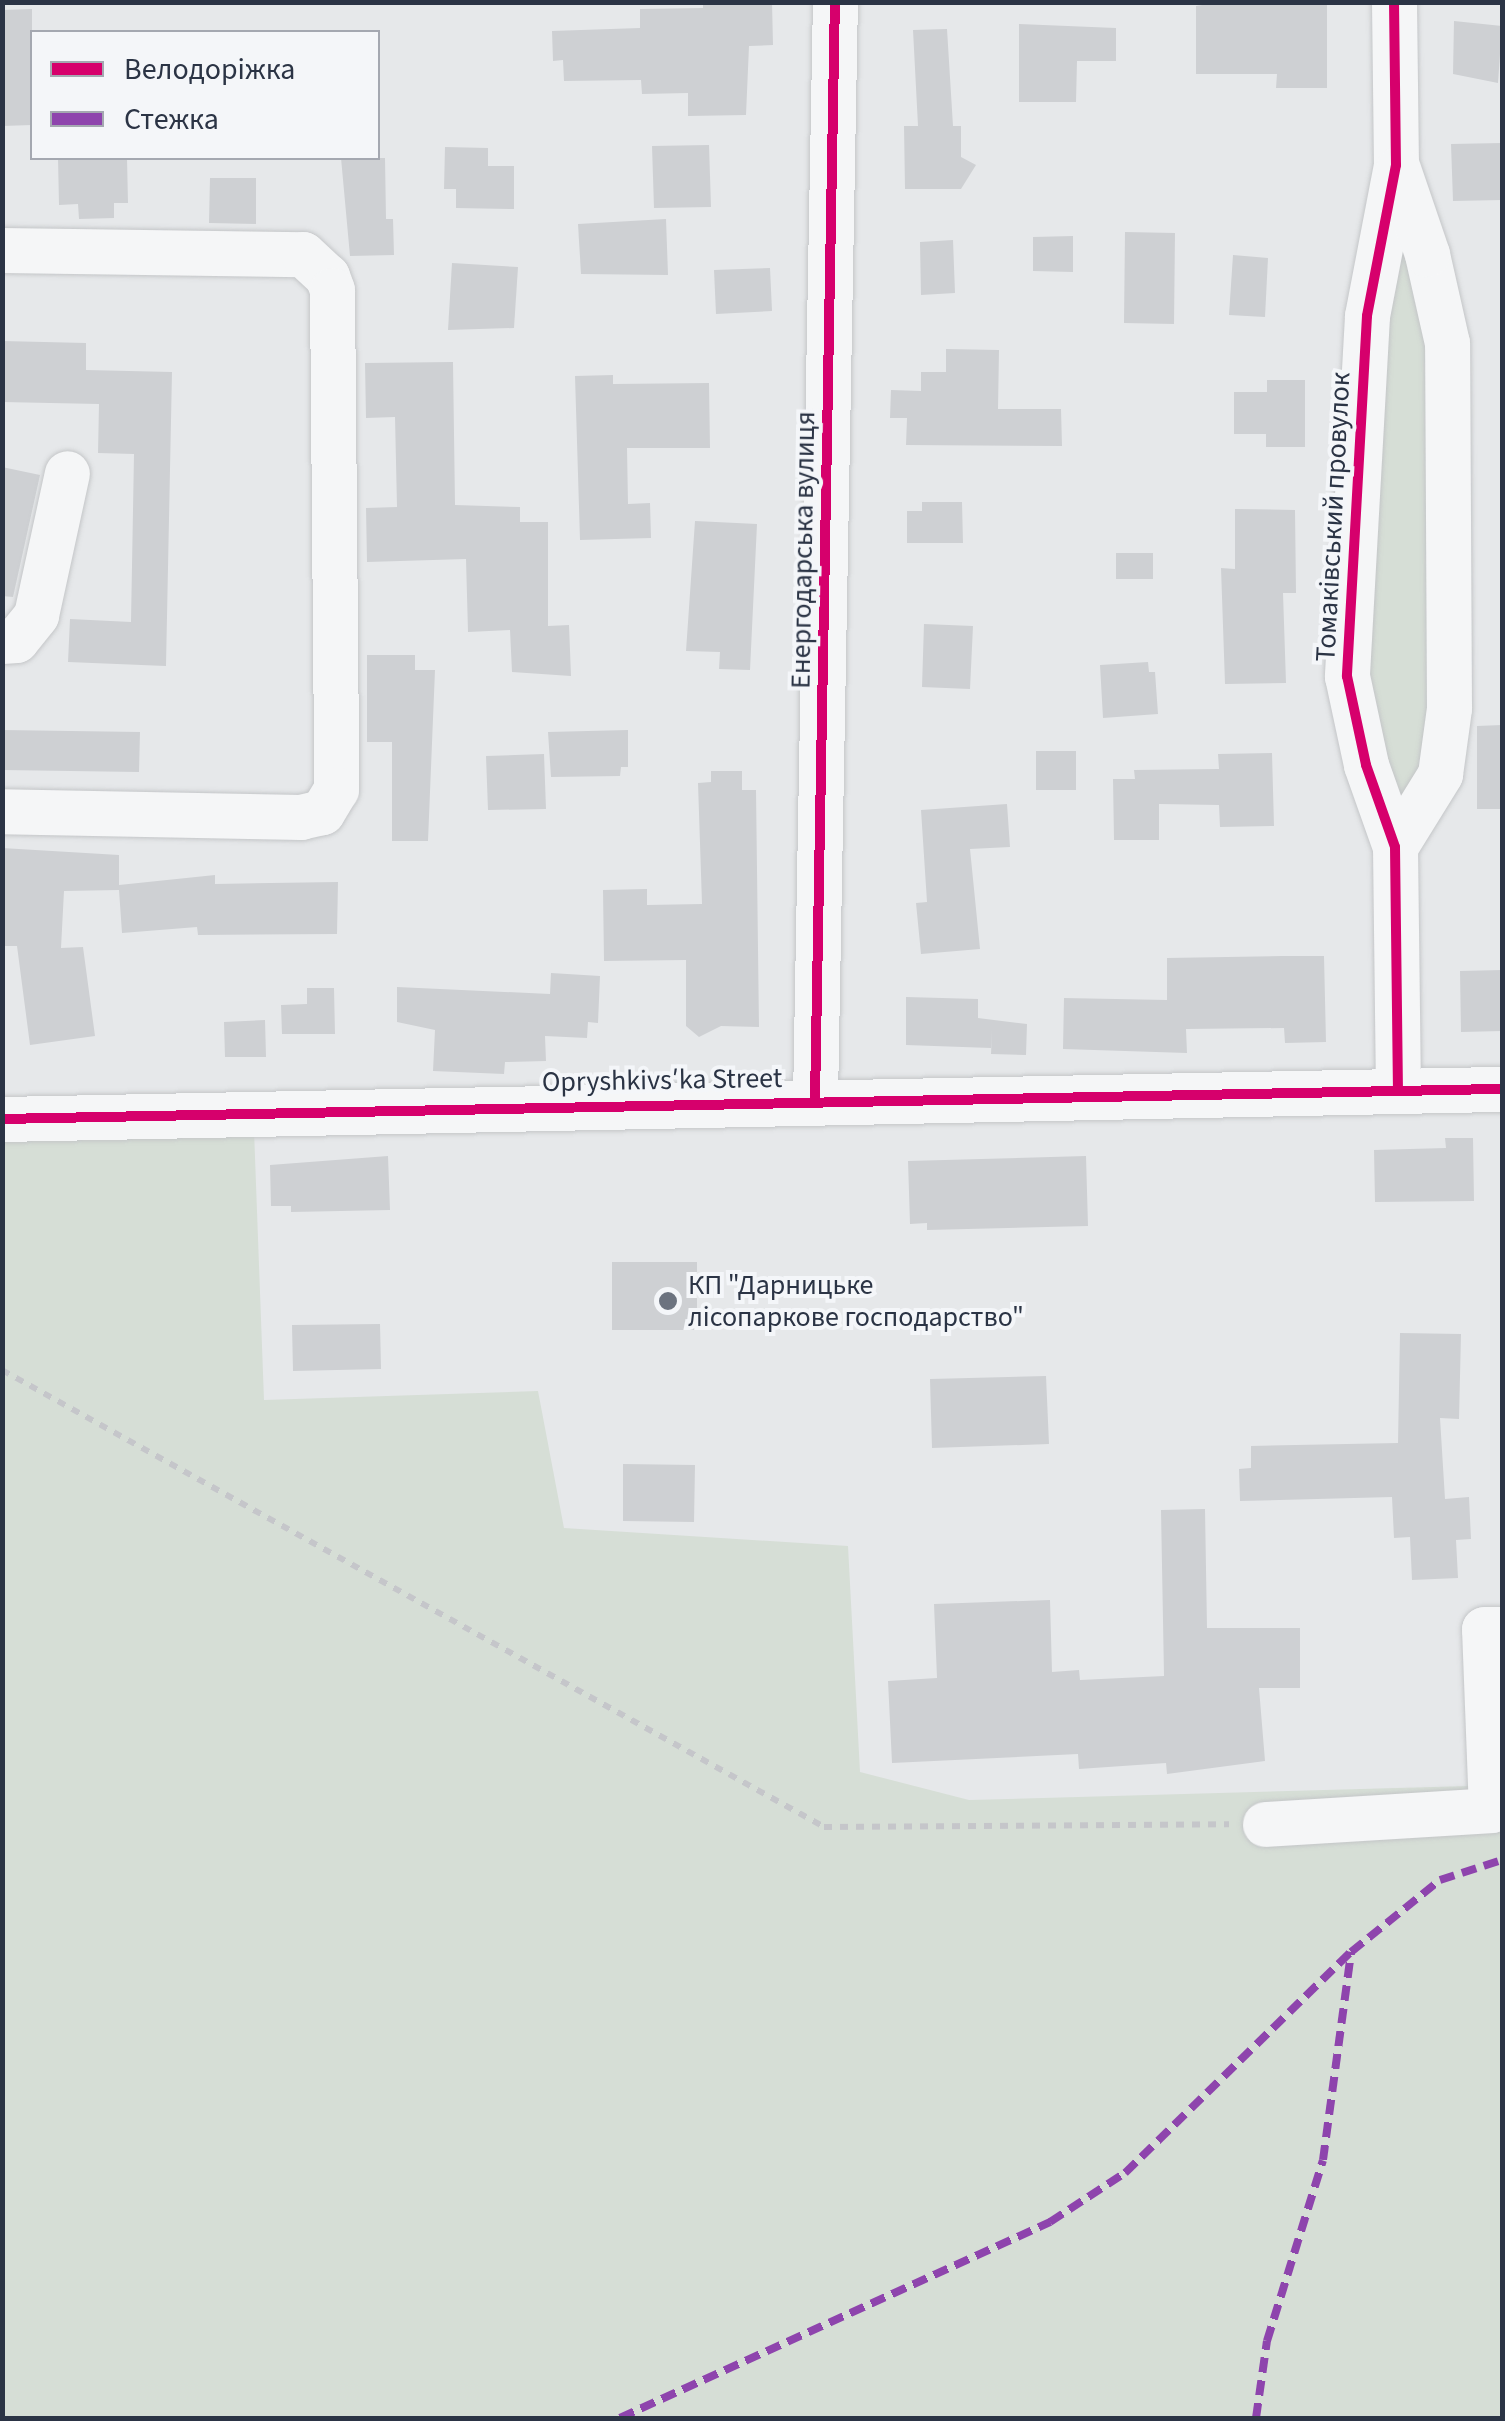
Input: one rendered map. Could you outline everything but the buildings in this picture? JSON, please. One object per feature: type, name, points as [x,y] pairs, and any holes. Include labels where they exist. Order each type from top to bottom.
[{"type":"street","name":"Енергодарська вулиця","points":[[815,1099],[835,2]]},
{"type":"street","name":"Томаківський провулок","points":[[1394,2],[1396,165],[1366,316],[1347,676],[1366,766],[1396,847],[1398,1090]]},
{"type":"street","name":"Томаківський провулок","points":[[1396,165],[1427,254],[1447,343],[1449,708],[1440,774],[1396,847]]},
{"type":"street","points":[[2,250],[304,254],[326,276],[332,290],[336,789],[322,812],[301,817],[2,811]]},
{"type":"street","points":[[2,641],[16,640],[36,614],[67,473]]},
{"type":"street","name":"Opryshkivsʹka Street","points":[[2,1119],[815,1099],[1502,1089]]},
{"type":"street","points":[[1265,1824],[1491,1810],[1493,1629]]},
{"type":"path","points":[[2,1370],[824,1827],[1265,1824]]},
{"type":"shaded area","points":[[1404,248],[1434,349],[1434,710],[1424,764],[1397,809],[1359,681],[1389,255]]},
{"type":"shaded area","points":[[254,1130],[264,1400],[538,1391],[564,1528],[848,1546],[860,1772],[969,1800],[1469,1786],[1502,1651],[1502,2418],[3,2418],[3,1140]]},
{"type":"marked path","points":[[620,2418],[1050,2222],[1125,2173],[1351,1952],[1440,1880],[1502,1860]]},
{"type":"marked path","points":[[1256,2418],[1267,2341],[1323,2160],[1351,1952]]},
{"type":"cycle path","points":[[815,1099],[835,2]]},
{"type":"cycle path","points":[[1394,2],[1396,165],[1367,316],[1347,676],[1366,765],[1395,847],[1398,1089]]},
{"type":"cycle path","points":[[2,1119],[1502,1089]]},
{"type":"place","name":"КП \"Дарницьке лісопаркове господарство\"","points":[[668,1301]]}]
